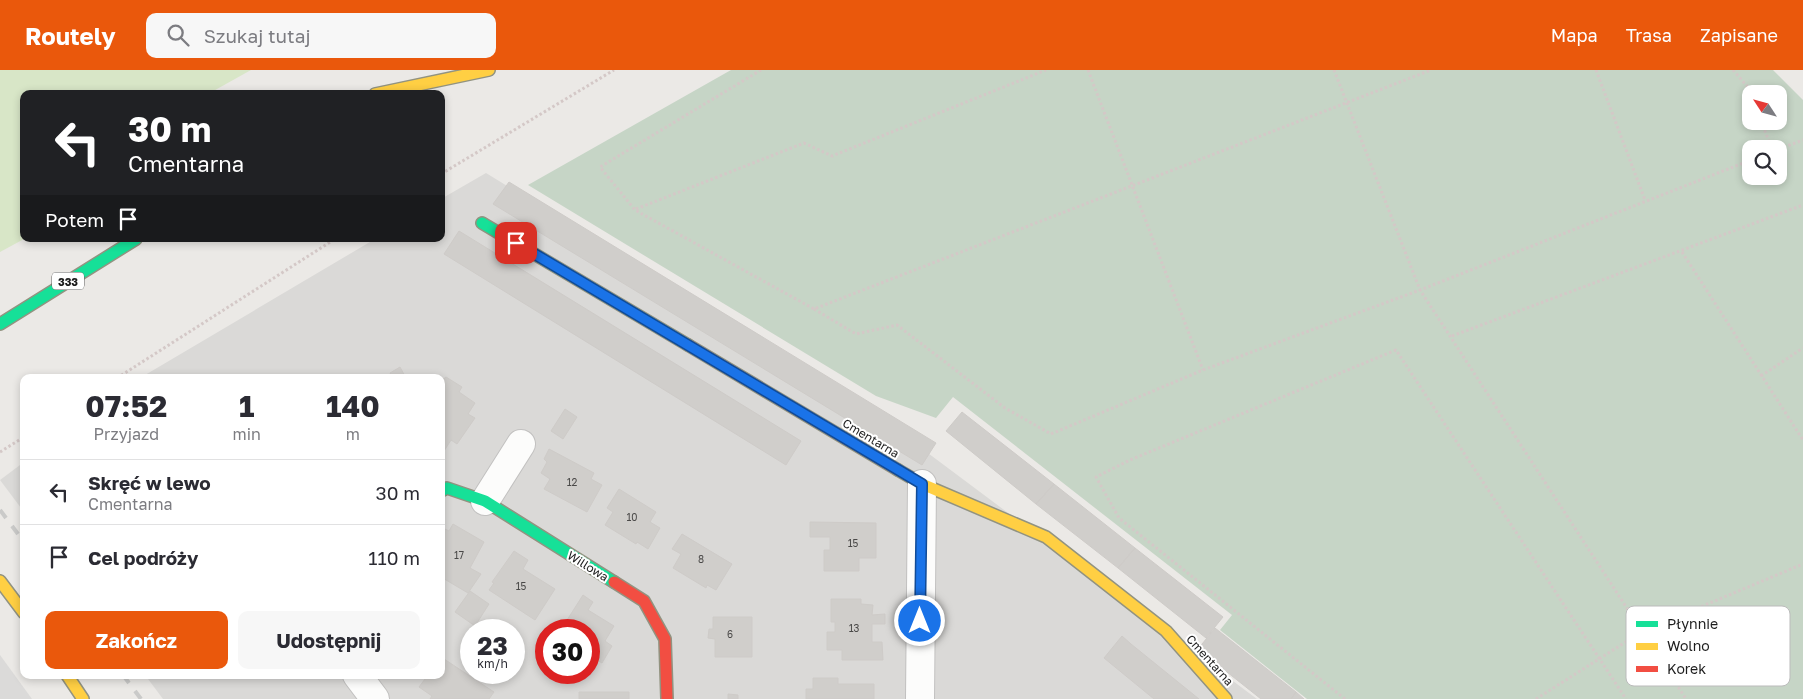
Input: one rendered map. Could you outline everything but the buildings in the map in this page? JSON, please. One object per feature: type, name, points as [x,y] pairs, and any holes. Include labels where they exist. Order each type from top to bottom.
[{"type":"street","points":[[394,90],[489,70]]},
{"type":"street","points":[[381,90],[405,75]]},
{"type":"street","name":"Cmentarna","points":[[482,223],[922,484],[1046,537],[1166,631],[1226,699]]},
{"type":"street","name":"333","points":[[0,324],[131,242]]},
{"type":"street","points":[[485,501],[521,444]]},
{"type":"street","points":[[920,699],[922,484]]},
{"type":"street","name":"Willowa","points":[[445,489],[447,488],[485,501],[644,601],[665,639],[668,699]]},
{"type":"street","points":[[0,581],[20,608]]},
{"type":"street","points":[[69,679],[83,699]]},
{"type":"street","points":[[360,679],[375,699]]},
{"type":"path","points":[[445,172],[614,70]]},
{"type":"path","points":[[761,70],[600,167],[635,210],[856,334],[896,325],[1005,408],[1051,434],[1203,370],[1420,290],[1644,200],[1742,163]]},
{"type":"path","points":[[635,210],[804,143],[832,156],[1046,70]]},
{"type":"path","points":[[1088,70],[1203,370]]},
{"type":"path","points":[[1334,70],[1420,290],[1452,336],[1627,606]]},
{"type":"path","points":[[814,309],[1346,101],[1431,70]]},
{"type":"path","points":[[1596,70],[1644,200]]},
{"type":"path","points":[[1733,70],[1746,85]]},
{"type":"path","points":[[1787,146],[1803,140]]},
{"type":"path","points":[[1452,336],[1682,252],[1803,205]]},
{"type":"path","points":[[122,374],[330,242]]},
{"type":"path","points":[[1682,252],[1803,440]]},
{"type":"path","points":[[1761,376],[1803,348]]},
{"type":"path","points":[[1345,699],[1119,518],[1096,477],[1130,460],[1396,350],[1626,699]]},
{"type":"path","points":[[2,450],[20,439]]},
{"type":"path","points":[[1703,606],[1803,564]]},
{"type":"path","points":[[1536,699],[1626,641]]},
{"type":"path","points":[[1678,686],[1686,699]]},
{"type":"shaded area","points":[[486,173],[869,409],[1257,699],[163,699],[148,679],[445,679],[445,374],[147,374],[370,242],[445,242],[445,197]]},
{"type":"shaded area","points":[[20,465],[20,507],[0,480]]},
{"type":"shaded area","points":[[0,655],[32,699],[0,699]]},
{"type":"green space","points":[[0,70],[251,70],[215,90],[20,90],[20,241],[0,252]]},
{"type":"green space","points":[[731,70],[1773,70],[1788,85],[1803,100],[1803,699],[1307,699],[1220,630],[1232,615],[953,397],[936,418],[876,396],[528,185]]},
{"type":"railway","points":[[0,510],[20,537]]},
{"type":"railway","points":[[126,679],[141,699]]},
{"type":"traffic: fast","points":[[482,223],[688,345]]},
{"type":"traffic: fast","points":[[0,324],[131,242]]},
{"type":"traffic: fast","points":[[445,489],[447,488],[485,501],[614,582]]},
{"type":"traffic: slow","points":[[394,90],[489,70]]},
{"type":"traffic: slow","points":[[898,470],[922,484],[1046,537],[1166,631],[1226,699]]},
{"type":"traffic: slow","points":[[0,581],[20,608]]},
{"type":"traffic: slow","points":[[70,679],[83,699]]},
{"type":"traffic: jam","points":[[688,345],[898,470]]},
{"type":"traffic: jam","points":[[614,582],[644,601],[665,639],[667,699]]},
{"type":"route","points":[[516,243],[922,484],[920,621]]}]
